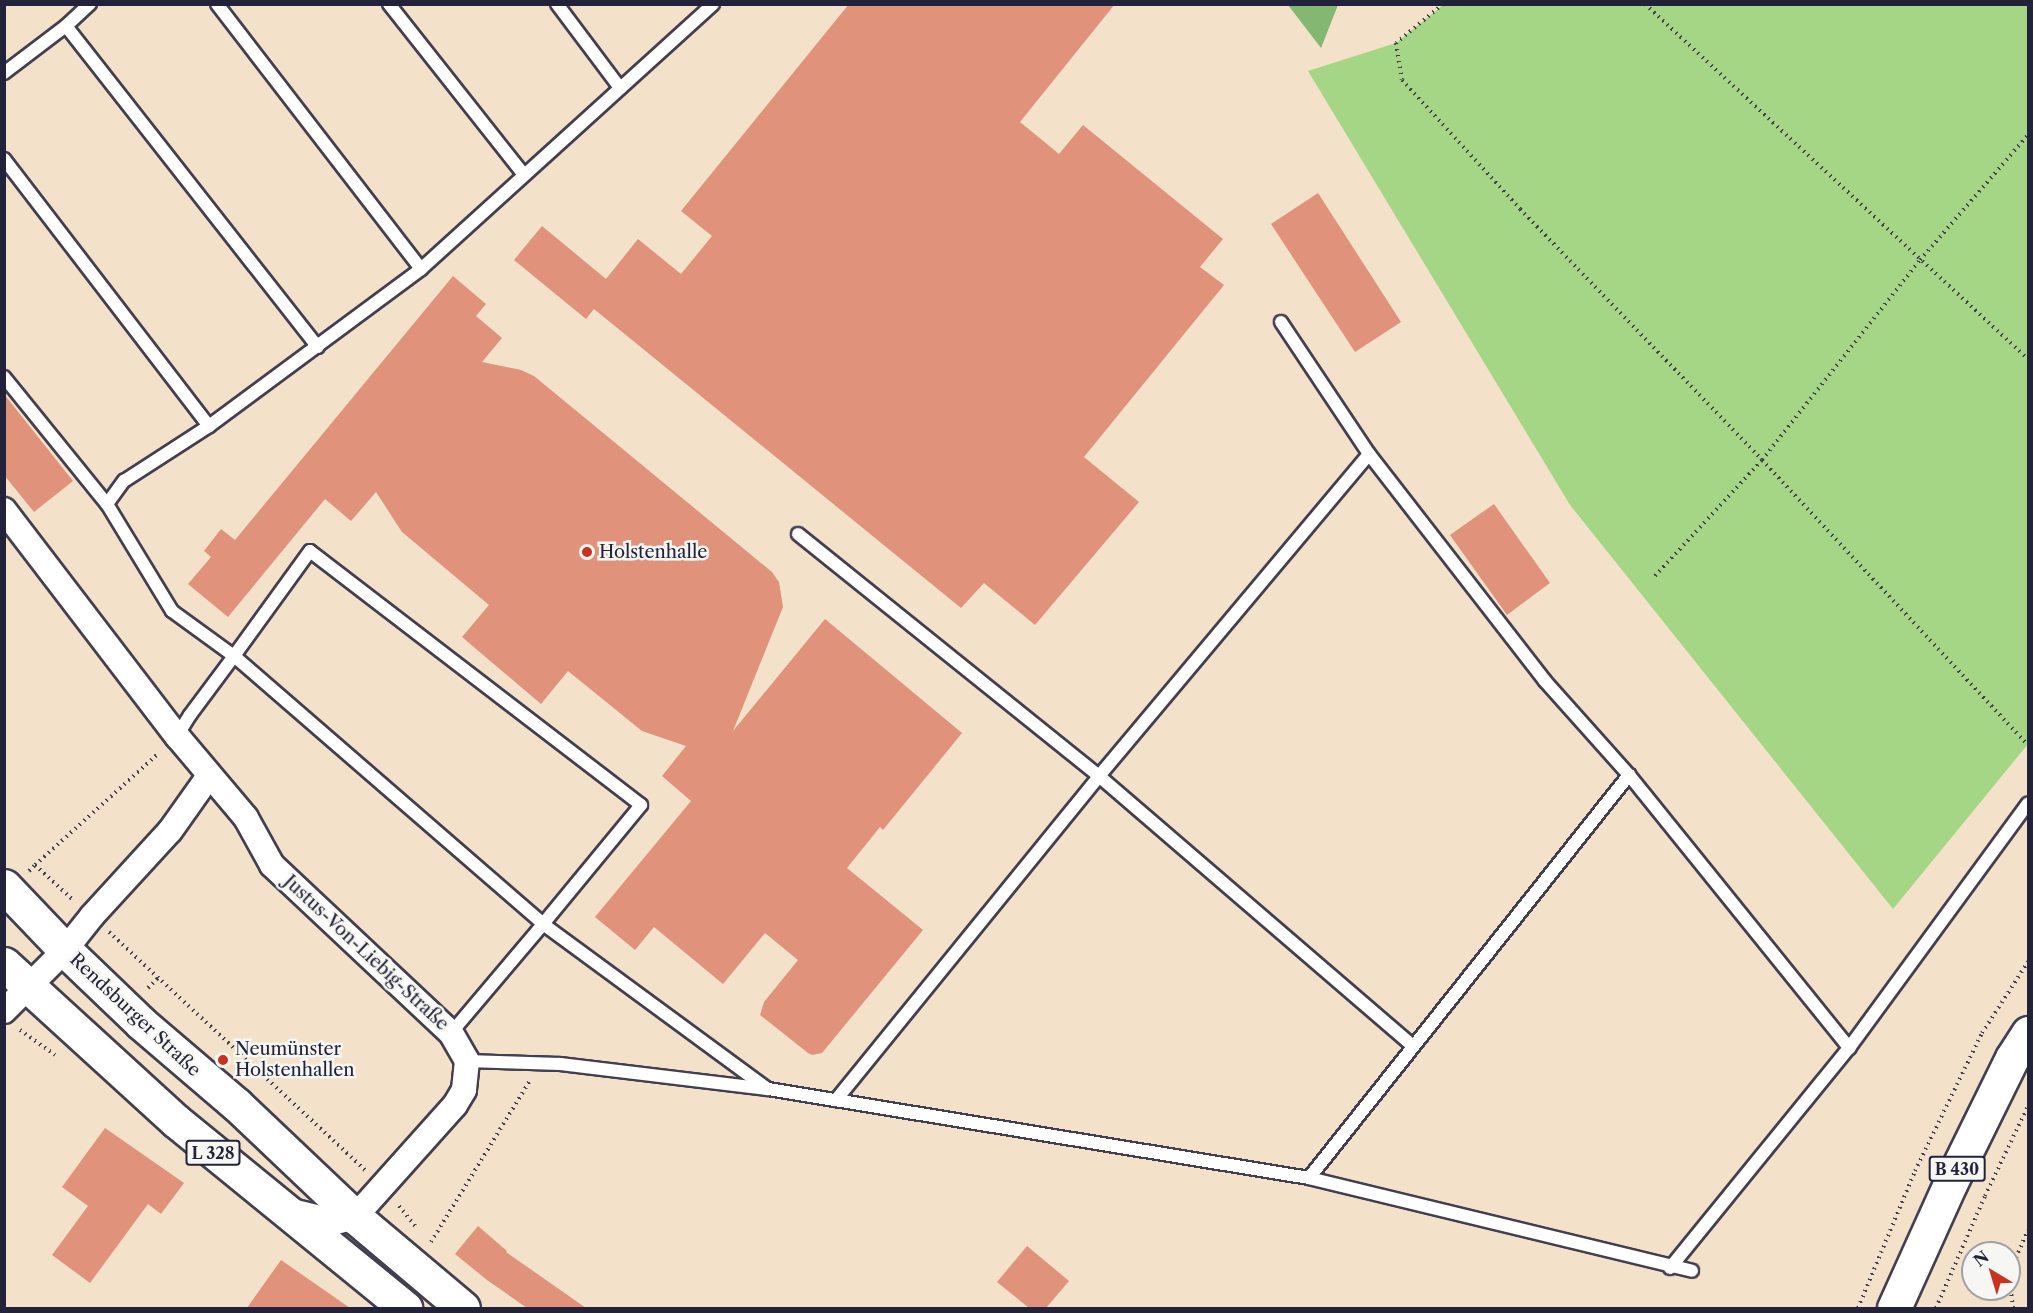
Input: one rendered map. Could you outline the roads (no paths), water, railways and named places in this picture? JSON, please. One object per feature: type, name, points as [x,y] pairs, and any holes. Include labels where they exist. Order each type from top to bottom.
[{"type":"main road","name":"L 328","points":[[4,886],[65,950]]},
{"type":"main road","name":"Rendsburger Straße","points":[[65,950],[203,1079],[237,1105],[355,1217],[463,1308]]},
{"type":"main road","name":"L 328","points":[[4,964],[176,1121],[278,1207],[405,1308]]},
{"type":"main road","name":"B 430","points":[[1894,1308],[1950,1184],[2012,1058],[2028,1033]]},
{"type":"street","name":"Justus-Von-Liebig-Straße","points":[[4,510],[177,736],[246,818],[272,865],[451,1033],[467,1061]]},
{"type":"street","points":[[65,950],[92,916],[170,831],[209,776]]},
{"type":"street","name":"Rendsburger Straße","points":[[4,1011],[29,989],[65,950]]},
{"type":"street","points":[[278,1207],[336,1222],[355,1217],[455,1105],[464,1090],[467,1061]]},
{"type":"street","points":[[355,1217],[356,1247],[368,1280]]},
{"type":"lane","points":[[4,73],[66,26],[90,4]]},
{"type":"lane","points":[[217,4],[421,269]]},
{"type":"lane","points":[[388,4],[524,175]]},
{"type":"lane","points":[[557,4],[620,88]]},
{"type":"lane","points":[[107,504],[124,481],[209,426],[421,269],[712,4]]},
{"type":"lane","points":[[66,26],[318,347]]},
{"type":"lane","points":[[4,159],[209,426]]},
{"type":"lane","points":[[1281,322],[1369,454],[1545,681],[1629,775],[1849,1048]]},
{"type":"lane","points":[[4,377],[107,504],[172,611],[234,656],[543,924],[768,1089]]},
{"type":"lane","points":[[836,1100],[1099,776],[1369,454]]},
{"type":"lane","points":[[798,534],[1099,776],[1413,1046]]},
{"type":"lane","points":[[177,736],[310,551],[640,805],[451,1033]]},
{"type":"lane","points":[[1309,1178],[1629,775]]},
{"type":"lane","points":[[1670,1268],[1849,1048],[2028,803]]},
{"type":"lane","points":[[467,1061],[540,1063],[768,1089],[1309,1178],[1670,1268],[1692,1271]]},
{"type":"place","name":"Holstenhalle","points":[[587,552]]},
{"type":"place","name":"Neumünster Holstenhallen","points":[[223,1060]]}]
